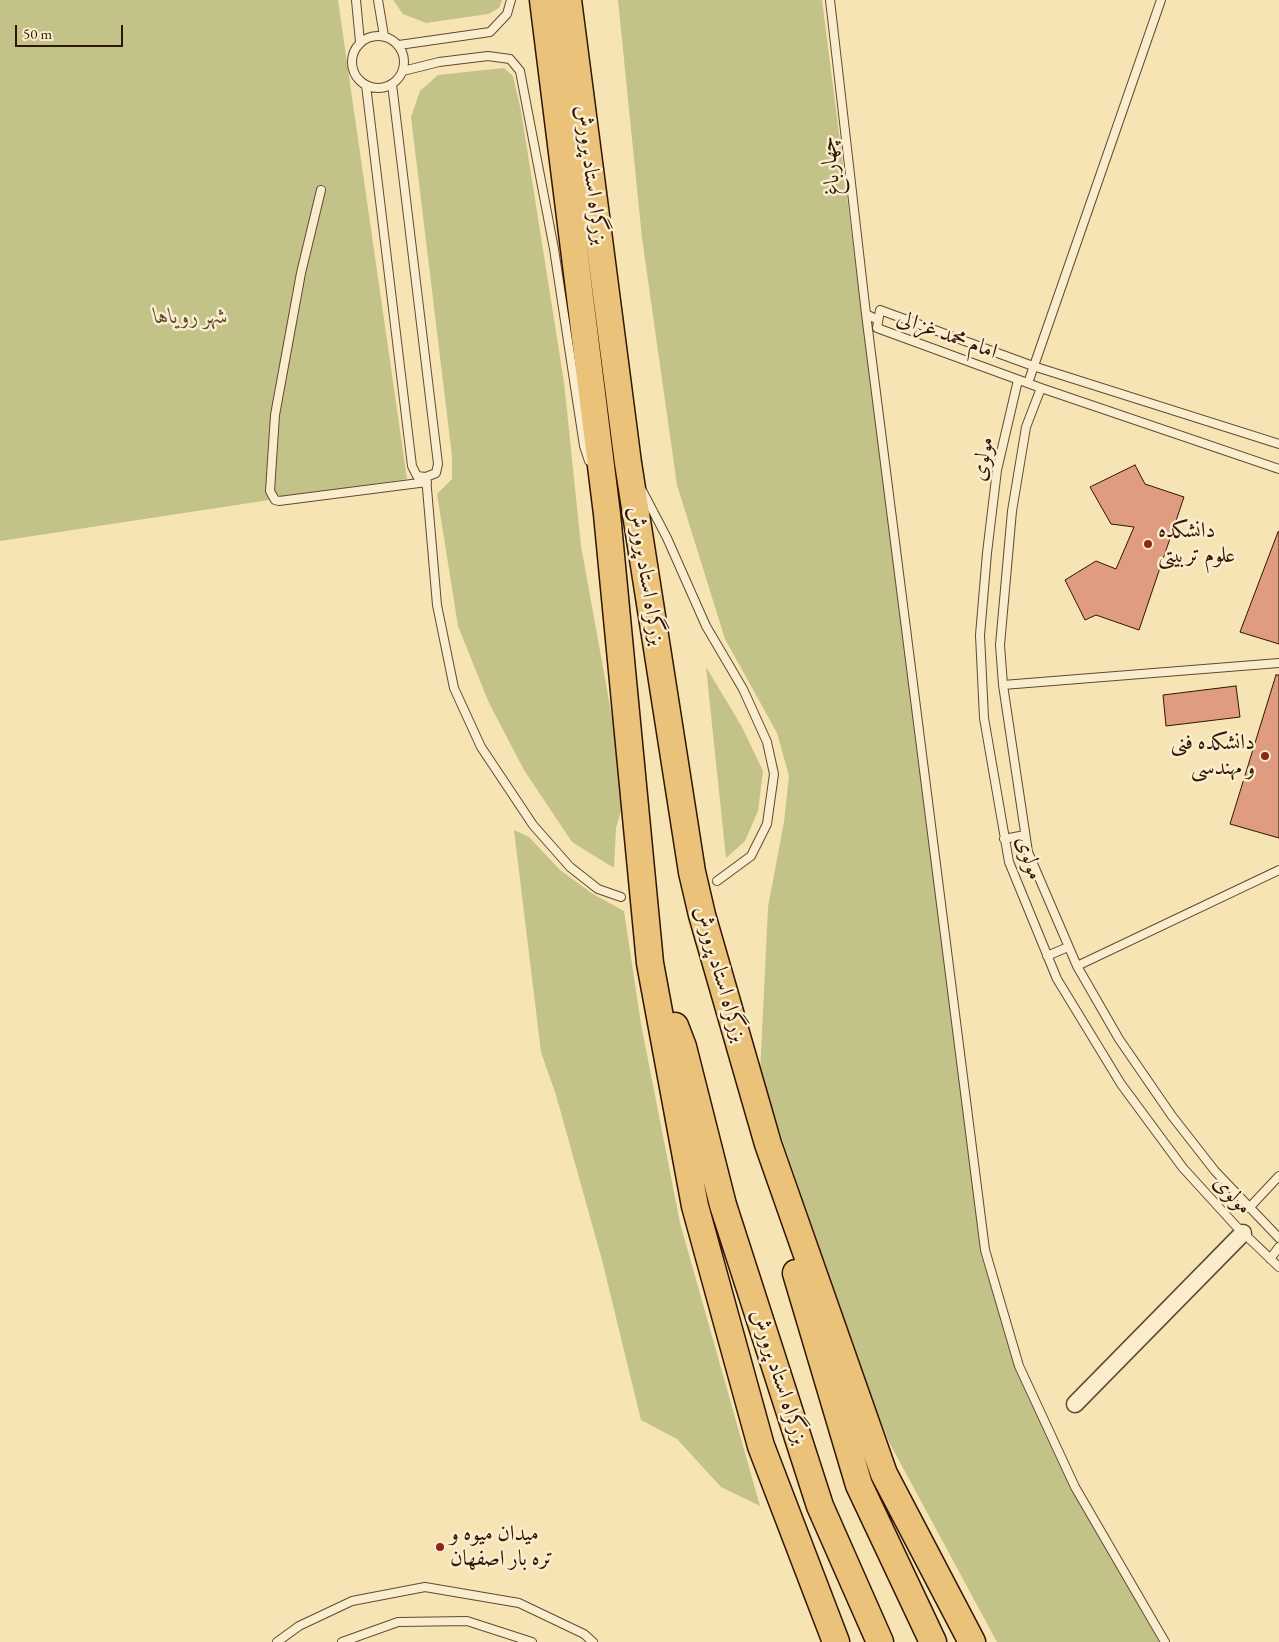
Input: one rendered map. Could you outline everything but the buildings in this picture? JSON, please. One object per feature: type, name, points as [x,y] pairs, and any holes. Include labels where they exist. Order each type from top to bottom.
[{"type":"highway","name":"بزرگراه استاد پرورش","points":[[543,0],[607,514],[650,963],[695,1206],[761,1446],[833,1638]]},
{"type":"highway","name":"بزرگراه استاد پرورش","points":[[568,0],[628,463],[692,872],[702,915],[768,1144],[884,1474],[972,1642]]},
{"type":"highway","name":"بزرگراه استاد پرورش","points":[[650,963],[683,1048],[724,1205],[820,1506],[880,1642]]},
{"type":"highway","name":"بزرگراه استاد پرورش","points":[[768,1144],[791,1256],[859,1485],[933,1642]]},
{"type":"street","points":[[1074,1404],[1243,1233]]},
{"type":"lane","points":[[356,0],[360,42]]},
{"type":"lane","points":[[378,0],[384,36]]},
{"type":"lane","points":[[399,45],[490,32],[507,14],[511,0]]},
{"type":"lane","name":"چهارباغ","points":[[830,0],[866,314],[985,1250],[1020,1366],[1075,1487],[1165,1642]]},
{"type":"lane","points":[[1028,383],[1162,0]]},
{"type":"lane","points":[[403,71],[403,53],[399,45],[384,36],[367,37],[360,42],[352,57],[351,65],[354,74],[366,86],[412,466],[417,476],[426,480]]},
{"type":"lane","points":[[366,86],[383,88],[392,84],[403,71],[439,62],[488,56],[510,59],[520,71],[570,344],[584,446],[607,514]]},
{"type":"lane","points":[[321,190],[301,273],[275,415],[270,491],[276,500],[279,501],[426,480],[436,473],[438,464],[392,84]]},
{"type":"lane","name":"امام محمد غزالی","points":[[1279,444],[1033,366],[880,310],[877,328],[1018,380],[1279,469]]},
{"type":"lane","points":[[866,314],[878,320]]},
{"type":"lane","name":"مولوی","points":[[1018,380],[998,470],[987,553],[980,635],[984,718],[1009,862],[1057,979],[1122,1084],[1183,1168],[1243,1233],[1279,1267]]},
{"type":"lane","name":"مولوی","points":[[1042,388],[1026,427],[1012,511],[1000,645],[1003,685],[1028,852],[1077,966],[1119,1039],[1172,1116],[1215,1171],[1279,1238]]},
{"type":"lane","points":[[628,463],[667,538],[706,626],[743,689],[767,742],[774,774],[767,824],[750,856],[717,881]]},
{"type":"lane","points":[[426,480],[437,606],[454,688],[481,747],[533,825],[570,867],[598,888],[622,897]]},
{"type":"lane","points":[[1003,685],[1279,663]]},
{"type":"lane","points":[[1004,839],[1025,835]]},
{"type":"lane","points":[[1077,966],[1279,870]]},
{"type":"lane","points":[[1048,956],[1068,947]]},
{"type":"lane","points":[[1249,1208],[1279,1176]]},
{"type":"lane","points":[[1270,1259],[1279,1247]]},
{"type":"lane","points":[[277,1642],[299,1626],[352,1601],[425,1587],[519,1603],[584,1634],[593,1642]]},
{"type":"lane","points":[[342,1642],[398,1622],[467,1621],[532,1642]]},
{"type":"green space","name":"شهر رویاها","points":[[0,0],[338,0],[407,479],[0,541]]},
{"type":"green space","points":[[393,0],[502,0],[499,8],[488,14],[426,23],[403,14]]},
{"type":"green space","points":[[618,0],[822,0],[982,1259],[1018,1368],[1076,1495],[1159,1642],[997,1642],[889,1442],[871,1398],[760,1074],[768,907],[784,822],[789,776],[777,733],[725,639],[677,485],[642,238]]},
{"type":"green space","points":[[504,68],[513,76],[521,111],[564,382],[581,546],[621,767],[623,804],[616,828],[614,868],[572,842],[524,770],[489,703],[458,626],[437,494],[452,479],[452,456],[411,117],[420,91],[438,75]]},
{"type":"green space","points":[[706,667],[742,727],[763,771],[758,811],[745,841],[726,858]]},
{"type":"green space","points":[[514,830],[529,837],[560,870],[593,894],[624,911],[641,1024],[680,1223],[760,1506],[721,1487],[677,1439],[641,1420],[602,1260],[556,1095],[541,1052]]},
{"type":"place","name":"دانشکده علوم تربیتی","points":[[1148,544]]},
{"type":"place","name":"دانشکده فنی و مهندسی","points":[[1265,756]]},
{"type":"place","name":"میدان میوه و تره بار اصفهان","points":[[440,1547]]}]
